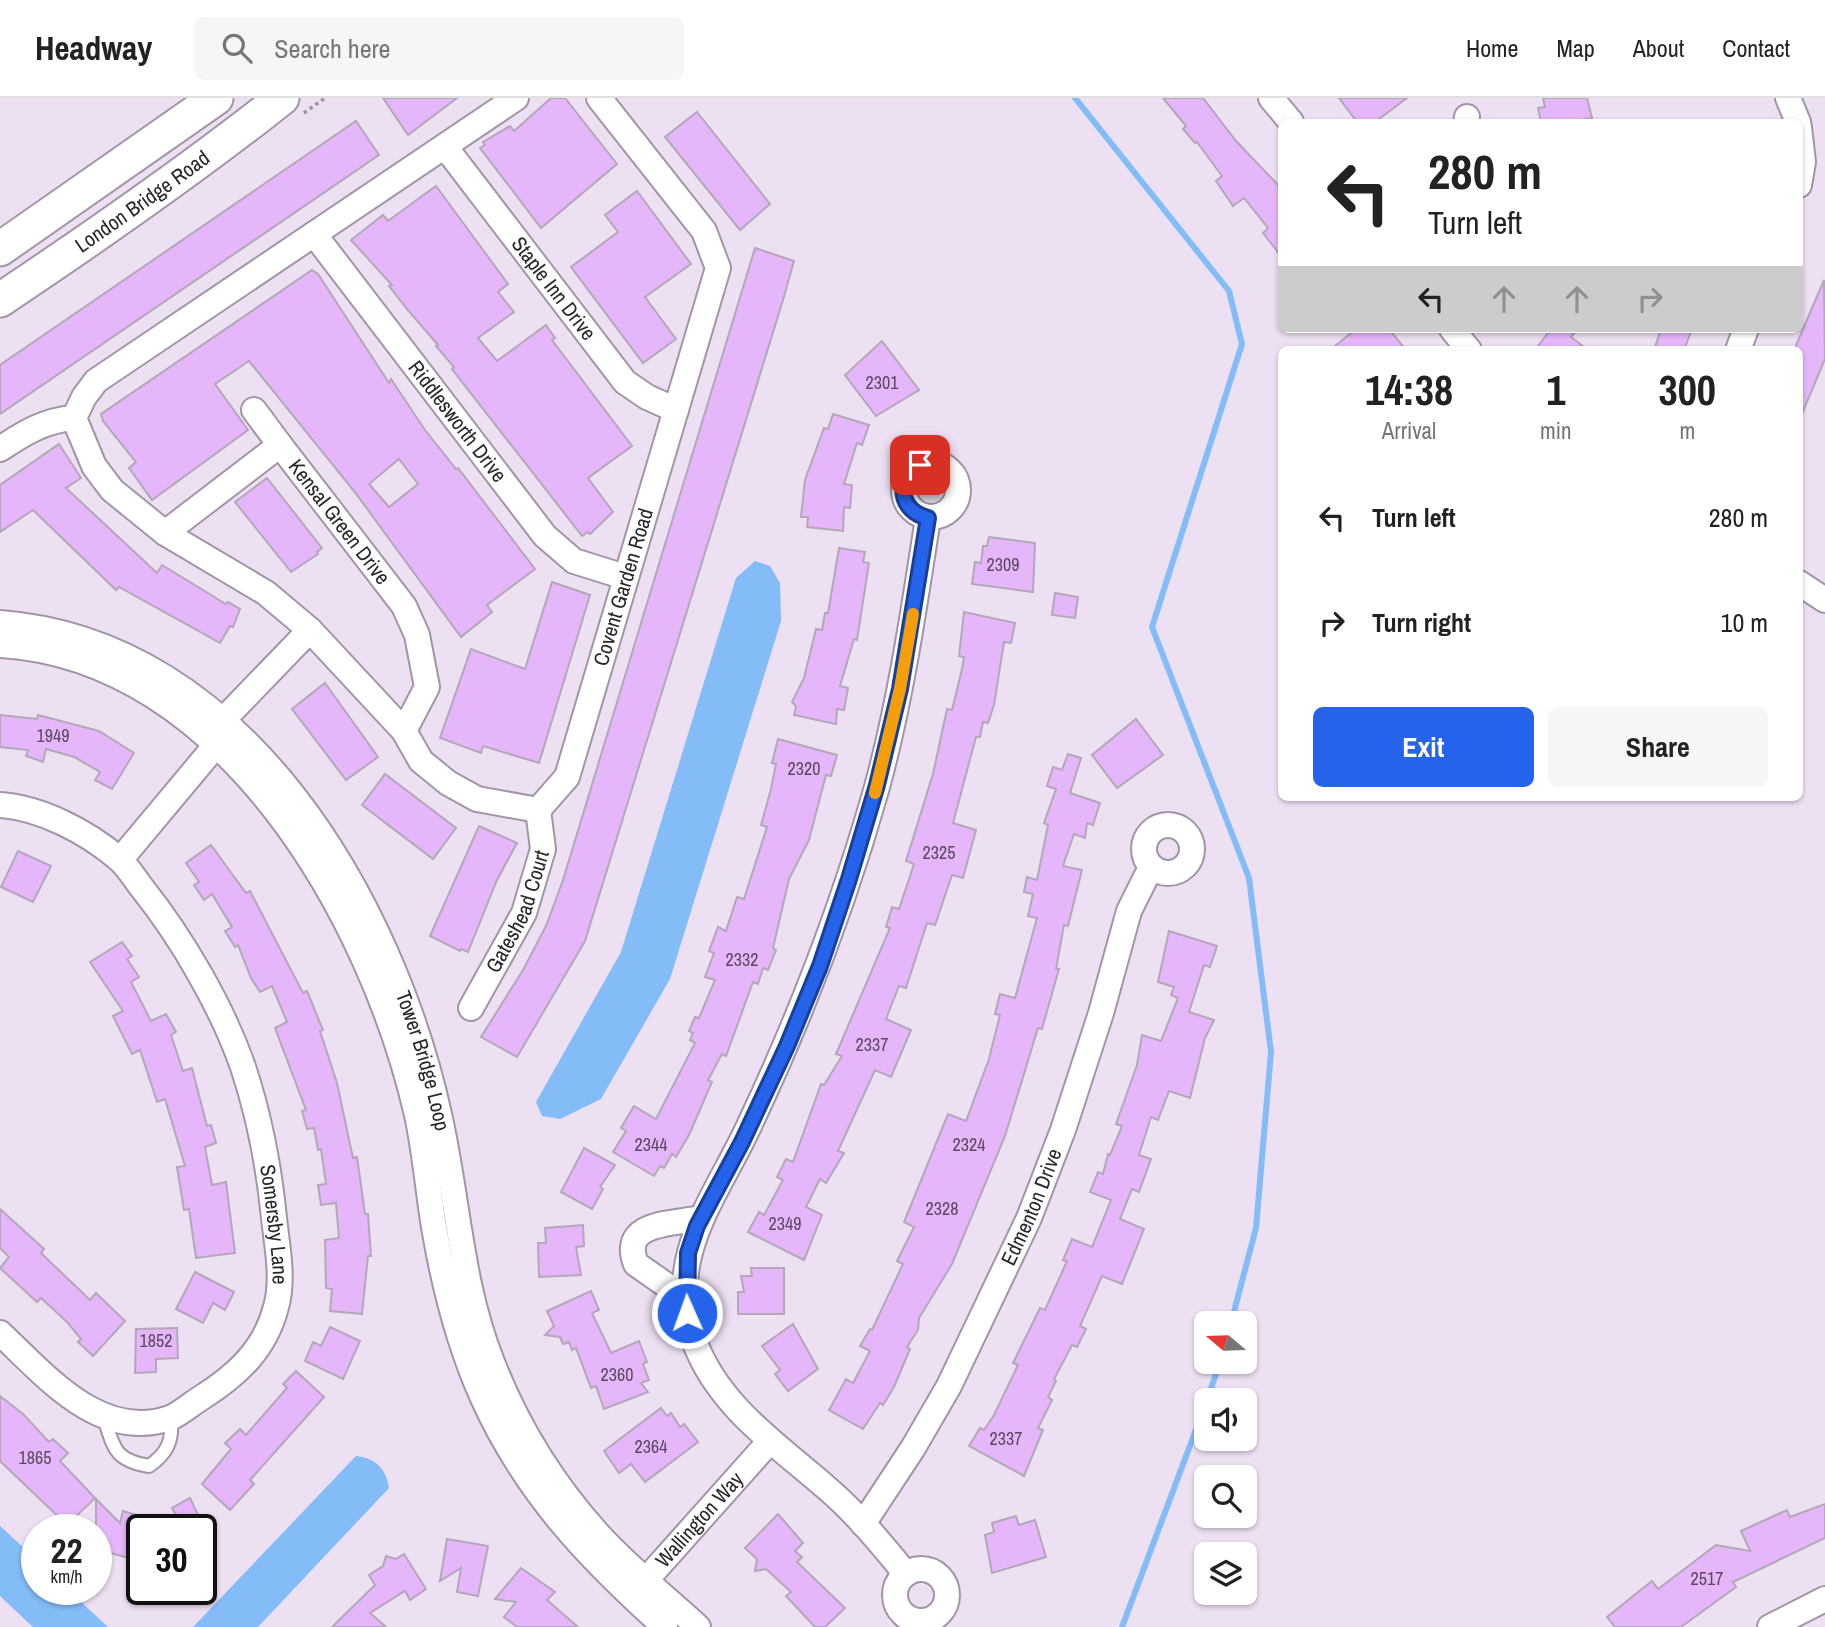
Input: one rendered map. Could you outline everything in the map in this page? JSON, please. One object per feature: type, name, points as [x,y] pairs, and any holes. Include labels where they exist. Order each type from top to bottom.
[{"type":"main road","name":"London Bridge Road","points":[[0,249],[216,98]]},
{"type":"main road","name":"London Bridge Road","points":[[0,300],[113,224],[282,98]]},
{"type":"street","points":[[516,98],[446,148],[96,381],[84,397],[74,418],[94,466],[112,490],[165,533],[266,593],[310,630],[404,731],[421,761],[448,783],[477,799],[538,810]]},
{"type":"street","name":"Covent Garden Road","points":[[538,810],[566,777],[718,268],[704,231],[599,98]]},
{"type":"street","points":[[1271,98],[1288,119]]},
{"type":"street","points":[[1788,98],[1796,119]]},
{"type":"street","name":"Staple Inn Drive","points":[[446,148],[625,382],[647,397],[676,410]]},
{"type":"street","name":"Riddlesworth Drive","points":[[314,234],[545,537],[574,561],[625,578]]},
{"type":"street","points":[[254,410],[280,445]]},
{"type":"street","points":[[0,449],[37,426],[54,419],[74,418]]},
{"type":"street","name":"Kensal Green Drive","points":[[165,533],[280,445],[404,606],[417,635],[427,687],[404,731]]},
{"type":"street","points":[[906,1574],[830,1490],[770,1441],[740,1412],[705,1365],[694,1340],[686,1299],[688,1253],[701,1218],[742,1142],[787,1046],[820,966],[849,879],[877,785],[900,689],[928,518]]},
{"type":"street","points":[[1803,586],[1825,600]]},
{"type":"street","name":"Tower Bridge Loop","points":[[0,623],[73,636],[126,656],[186,689],[224,719],[303,811],[346,876],[389,959],[415,1026],[439,1113],[458,1235],[475,1310],[492,1362],[513,1410],[562,1490],[639,1588],[664,1627]]},
{"type":"street","points":[[120,860],[216,745],[224,719],[310,630]]},
{"type":"street","name":"Tower Bridge Loop","points":[[0,645],[72,658],[131,682],[178,710],[216,745],[253,785],[306,855],[355,941],[379,998],[416,1114],[439,1258],[453,1318],[483,1398],[502,1436],[544,1504],[590,1558],[698,1627]]},
{"type":"street","name":"Somersby Lane","points":[[0,805],[19,806],[61,822],[120,860],[194,963],[243,1067],[269,1170],[279,1263],[277,1306],[261,1344],[235,1377],[171,1418],[138,1423],[104,1418],[56,1386],[0,1333]]},
{"type":"street","name":"Gateshead Court","points":[[471,1007],[524,913],[543,849],[538,810]]},
{"type":"street","name":"Edmenton Drive","points":[[863,1524],[907,1458],[949,1386],[1029,1218],[1097,1026],[1129,911],[1151,867]]},
{"type":"street","points":[[686,1299],[636,1264],[632,1247],[636,1237],[650,1226],[701,1218]]},
{"type":"street","name":"Wallington Way","points":[[639,1588],[770,1441]]},
{"type":"street","points":[[1770,1627],[1825,1599]]},
{"type":"lane","points":[[104,1418],[115,1451],[128,1463],[149,1466],[162,1457],[172,1437],[171,1418]]},
{"type":"water","points":[[755,561],[770,566],[780,583],[781,621],[670,979],[601,1099],[560,1119],[542,1116],[536,1102],[621,952],[736,578]]},
{"type":"water","points":[[356,1456],[369,1459],[383,1470],[389,1488],[258,1627],[193,1627],[217,1605],[217,1602]]},
{"type":"water","points":[[0,1526],[21,1545],[21,1605],[84,1605],[108,1627],[33,1627],[0,1596]]},
{"type":"building","points":[[383,98],[457,98],[408,135]]},
{"type":"building","points":[[551,98],[565,98],[617,164],[541,228],[480,148],[485,145],[483,142],[510,126],[514,131]]},
{"type":"building","points":[[1163,98],[1203,98],[1236,141],[1278,185],[1278,252],[1263,233],[1268,228],[1244,198],[1233,206],[1216,181],[1222,176],[1197,142],[1183,129],[1186,126]]},
{"type":"building","points":[[1339,98],[1407,98],[1379,119],[1355,119]]},
{"type":"building","points":[[1543,98],[1587,98],[1592,118],[1540,119],[1538,108],[1545,107]]},
{"type":"building","points":[[697,112],[770,204],[740,230],[665,137]]},
{"type":"building","points":[[356,121],[379,155],[0,414],[0,365]]},
{"type":"building","points":[[436,186],[508,284],[498,292],[514,312],[478,338],[497,361],[546,325],[555,338],[552,340],[632,446],[588,478],[613,512],[590,534],[588,532],[582,536],[452,369],[454,367],[436,346],[438,345],[389,286],[392,285],[351,240],[383,215],[388,221]]},
{"type":"building","points":[[637,191],[691,264],[645,297],[676,339],[643,363],[571,267],[618,232],[605,215]]},
{"type":"building","points":[[755,248],[794,261],[783,300],[585,941],[517,1057],[481,1037],[523,970],[546,926],[563,880]]},
{"type":"building","points":[[312,270],[318,274],[389,383],[391,379],[425,430],[456,469],[458,468],[535,569],[487,605],[492,612],[461,637],[354,491],[249,361],[215,384],[248,430],[152,500],[129,468],[136,462],[103,421],[101,414]],"holes":[[[399,459],[418,484],[389,507],[369,484]]]},
{"type":"building","points":[[1824,280],[1825,359],[1803,411],[1803,346],[1796,346]]},
{"type":"building","points":[[1351,333],[1392,333],[1403,346],[1335,346]]},
{"type":"building","points":[[1548,333],[1574,333],[1571,337],[1583,346],[1538,346]]},
{"type":"building","points":[[1660,333],[1690,333],[1686,346],[1655,346]]},
{"type":"building","points":[[882,341],[919,390],[876,416],[845,375]]},
{"type":"building","points":[[833,414],[869,425],[862,445],[857,443],[844,484],[852,485],[850,508],[844,507],[843,531],[807,527],[808,517],[801,517],[805,480],[824,428],[828,429]]},
{"type":"building","points":[[59,444],[81,478],[66,488],[157,573],[162,565],[226,604],[228,602],[240,609],[233,627],[230,626],[220,643],[119,587],[116,590],[33,510],[0,532],[0,485]]},
{"type":"building","points":[[267,478],[322,548],[318,554],[291,572],[235,502]]},
{"type":"building","points":[[989,537],[1035,543],[1033,592],[972,584],[975,562],[981,563],[983,546],[987,546]]},
{"type":"building","points":[[839,548],[865,552],[863,562],[869,563],[857,640],[854,639],[840,686],[848,688],[844,710],[837,709],[836,724],[794,715],[796,706],[792,702],[804,678],[816,629],[822,630],[825,613],[828,613]]},
{"type":"building","points":[[552,582],[590,595],[539,763],[483,746],[481,753],[440,738],[471,649],[525,669]]},
{"type":"building","points":[[1055,593],[1078,597],[1075,618],[1052,615]]},
{"type":"building","points":[[964,612],[1015,623],[1011,643],[1004,642],[994,705],[988,723],[983,722],[980,737],[976,737],[953,823],[976,830],[963,878],[952,875],[935,925],[927,923],[906,988],[899,986],[886,1019],[911,1030],[891,1077],[875,1070],[838,1151],[844,1153],[826,1183],[820,1179],[806,1207],[822,1215],[804,1260],[748,1232],[759,1212],[764,1215],[783,1180],[777,1177],[786,1159],[793,1162],[821,1084],[824,1085],[842,1056],[836,1054],[890,928],[886,927],[892,907],[899,909],[914,864],[906,861],[933,774],[947,709],[952,710],[962,669],[964,657],[959,656]]},
{"type":"building","points":[[325,683],[378,757],[346,780],[292,709]]},
{"type":"building","points":[[0,715],[37,719],[38,715],[99,731],[134,753],[112,789],[95,780],[100,772],[74,757],[46,749],[43,762],[26,756],[28,750],[0,747]]},
{"type":"building","points":[[1136,719],[1163,755],[1117,788],[1092,755]]},
{"type":"building","points":[[778,739],[837,755],[831,776],[826,775],[809,840],[789,879],[773,948],[776,950],[768,970],[763,968],[758,984],[753,982],[726,1056],[722,1054],[708,1080],[712,1082],[689,1135],[676,1157],[672,1154],[664,1168],[660,1166],[654,1176],[613,1152],[626,1131],[621,1128],[634,1106],[656,1119],[695,1043],[690,1040],[693,1033],[689,1031],[695,1017],[699,1018],[715,980],[705,977],[714,953],[709,951],[718,927],[726,931],[737,897],[744,899],[767,827],[761,825],[776,764],[772,763]]},
{"type":"building","points":[[1068,754],[1081,758],[1070,793],[1100,803],[1093,825],[1087,823],[1085,838],[1074,834],[1063,866],[1082,870],[1068,926],[1064,925],[1056,969],[1059,969],[1042,1029],[1038,1028],[1005,1136],[952,1264],[919,1318],[918,1330],[907,1347],[910,1349],[894,1387],[863,1429],[829,1410],[846,1379],[853,1383],[870,1351],[860,1346],[870,1329],[872,1330],[903,1264],[897,1261],[914,1227],[904,1222],[948,1114],[966,1121],[989,1059],[1000,1015],[995,1014],[1000,994],[1015,998],[1037,918],[1028,916],[1033,894],[1024,892],[1027,877],[1037,880],[1048,825],[1044,823],[1056,789],[1047,786],[1053,767],[1062,770]]},
{"type":"building","points":[[385,774],[456,828],[433,859],[362,805]]},
{"type":"building","points":[[479,826],[517,843],[497,880],[468,952],[461,949],[460,951],[430,936]]},
{"type":"building","points":[[211,845],[246,893],[250,891],[303,993],[307,991],[323,1030],[320,1031],[337,1083],[353,1158],[357,1157],[365,1214],[368,1214],[371,1256],[368,1256],[362,1314],[330,1311],[332,1289],[326,1288],[325,1240],[339,1238],[336,1203],[321,1205],[318,1185],[326,1184],[321,1149],[318,1150],[314,1128],[307,1129],[302,1111],[306,1110],[275,1028],[287,1022],[272,986],[260,992],[251,978],[238,945],[235,947],[225,931],[232,927],[212,894],[204,900],[194,885],[199,882],[186,863]]},
{"type":"building","points":[[18,851],[51,866],[33,902],[1,887]]},
{"type":"building","points":[[1169,931],[1217,946],[1210,967],[1204,965],[1189,1012],[1214,1020],[1205,1038],[1190,1098],[1169,1091],[1158,1120],[1151,1117],[1139,1155],[1151,1159],[1139,1192],[1132,1189],[1120,1219],[1144,1229],[1122,1284],[1102,1276],[1080,1326],[1086,1329],[1077,1347],[1072,1345],[1054,1379],[1056,1381],[1048,1397],[1052,1400],[1038,1428],[1043,1430],[1024,1476],[969,1446],[980,1428],[984,1430],[994,1415],[1018,1365],[1013,1363],[1040,1308],[1045,1310],[1067,1261],[1063,1260],[1072,1239],[1092,1247],[1111,1200],[1090,1192],[1098,1172],[1103,1174],[1108,1154],[1110,1155],[1122,1126],[1116,1124],[1137,1065],[1142,1035],[1161,1041],[1178,998],[1171,995],[1174,987],[1158,982]]},
{"type":"building","points":[[122,942],[132,956],[127,959],[139,977],[131,982],[151,1021],[166,1014],[176,1032],[171,1035],[183,1071],[192,1068],[207,1126],[211,1125],[216,1143],[205,1147],[212,1185],[226,1182],[235,1253],[196,1258],[189,1209],[184,1210],[177,1167],[185,1166],[165,1099],[157,1102],[140,1050],[132,1054],[113,1016],[123,1011],[90,962]]},
{"type":"building","points":[[584,1148],[615,1165],[600,1187],[603,1189],[592,1209],[561,1192]]},
{"type":"building","points":[[0,1209],[44,1249],[41,1253],[90,1300],[96,1293],[125,1321],[93,1356],[78,1342],[81,1339],[68,1323],[41,1298],[37,1302],[0,1268],[9,1257],[0,1248]]},
{"type":"building","points":[[583,1225],[584,1246],[576,1247],[581,1275],[539,1277],[538,1243],[546,1243],[545,1228]]},
{"type":"building","points":[[751,1268],[784,1268],[784,1314],[738,1314],[738,1292],[744,1292],[741,1276],[752,1276]]},
{"type":"building","points":[[195,1272],[234,1292],[225,1310],[213,1303],[203,1323],[176,1309]]},
{"type":"building","points":[[591,1291],[599,1310],[592,1313],[611,1353],[639,1341],[647,1362],[643,1364],[649,1380],[641,1383],[648,1392],[604,1409],[596,1386],[591,1388],[576,1348],[572,1350],[569,1342],[563,1344],[560,1337],[545,1335],[554,1326],[547,1311]]},
{"type":"building","points":[[793,1324],[818,1369],[788,1391],[775,1374],[780,1370],[762,1346]]},
{"type":"building","points":[[330,1327],[360,1341],[343,1379],[305,1361],[313,1342],[321,1346]]},
{"type":"building","points":[[177,1328],[178,1358],[156,1359],[156,1372],[135,1373],[136,1329]]},
{"type":"building","points":[[296,1371],[324,1397],[250,1480],[254,1484],[230,1510],[202,1484],[231,1449],[225,1443],[240,1429],[246,1435],[287,1388],[283,1384]]},
{"type":"building","points":[[0,1396],[23,1414],[49,1442],[53,1439],[68,1453],[60,1461],[95,1498],[78,1514],[55,1514],[0,1461]]},
{"type":"building","points":[[661,1408],[667,1416],[671,1413],[680,1427],[684,1424],[698,1442],[645,1482],[631,1464],[619,1473],[604,1451]]},
{"type":"building","points":[[190,1498],[198,1514],[175,1514],[172,1508]]},
{"type":"building","points":[[96,1499],[111,1514],[96,1514]]},
{"type":"building","points":[[1825,1504],[1825,1538],[1733,1582],[1736,1587],[1681,1627],[1615,1627],[1607,1617],[1652,1581],[1658,1589],[1716,1545],[1750,1551],[1741,1531],[1787,1510],[1790,1517]]},
{"type":"building","points":[[123,1511],[133,1514],[126,1514],[126,1557],[112,1553],[112,1515],[120,1523]]},
{"type":"building","points":[[778,1514],[803,1543],[795,1551],[802,1557],[797,1562],[845,1608],[825,1627],[815,1627],[786,1596],[791,1592],[766,1569],[755,1571],[757,1559],[745,1548]]},
{"type":"building","points":[[1016,1516],[1019,1525],[1035,1520],[1046,1557],[992,1573],[985,1535],[994,1532],[992,1523]]},
{"type":"building","points":[[447,1539],[488,1546],[478,1596],[457,1592],[461,1568],[440,1581]]},
{"type":"building","points":[[404,1554],[426,1589],[410,1600],[405,1591],[370,1613],[386,1627],[332,1627],[375,1585],[369,1575],[383,1566],[386,1556],[396,1559]]},
{"type":"building","points":[[521,1568],[555,1592],[547,1600],[578,1627],[517,1627],[504,1617],[516,1602],[495,1599]]},
{"type":"waterway","points":[[1075,98],[1229,291],[1242,344],[1152,627],[1249,878],[1271,1052],[1256,1228],[1234,1311]]},
{"type":"waterway","points":[[1211,1388],[1216,1374]]},
{"type":"waterway","points":[[1122,1627],[1194,1435]]},
{"type":"slow traffic","points":[[875,793],[900,689],[913,614]]},
{"type":"route","points":[[687,1313],[685,1283],[688,1253],[697,1226],[742,1142],[787,1046],[820,966],[877,785],[900,689],[928,518],[912,511],[903,495],[903,485],[907,477],[920,465]]}]
